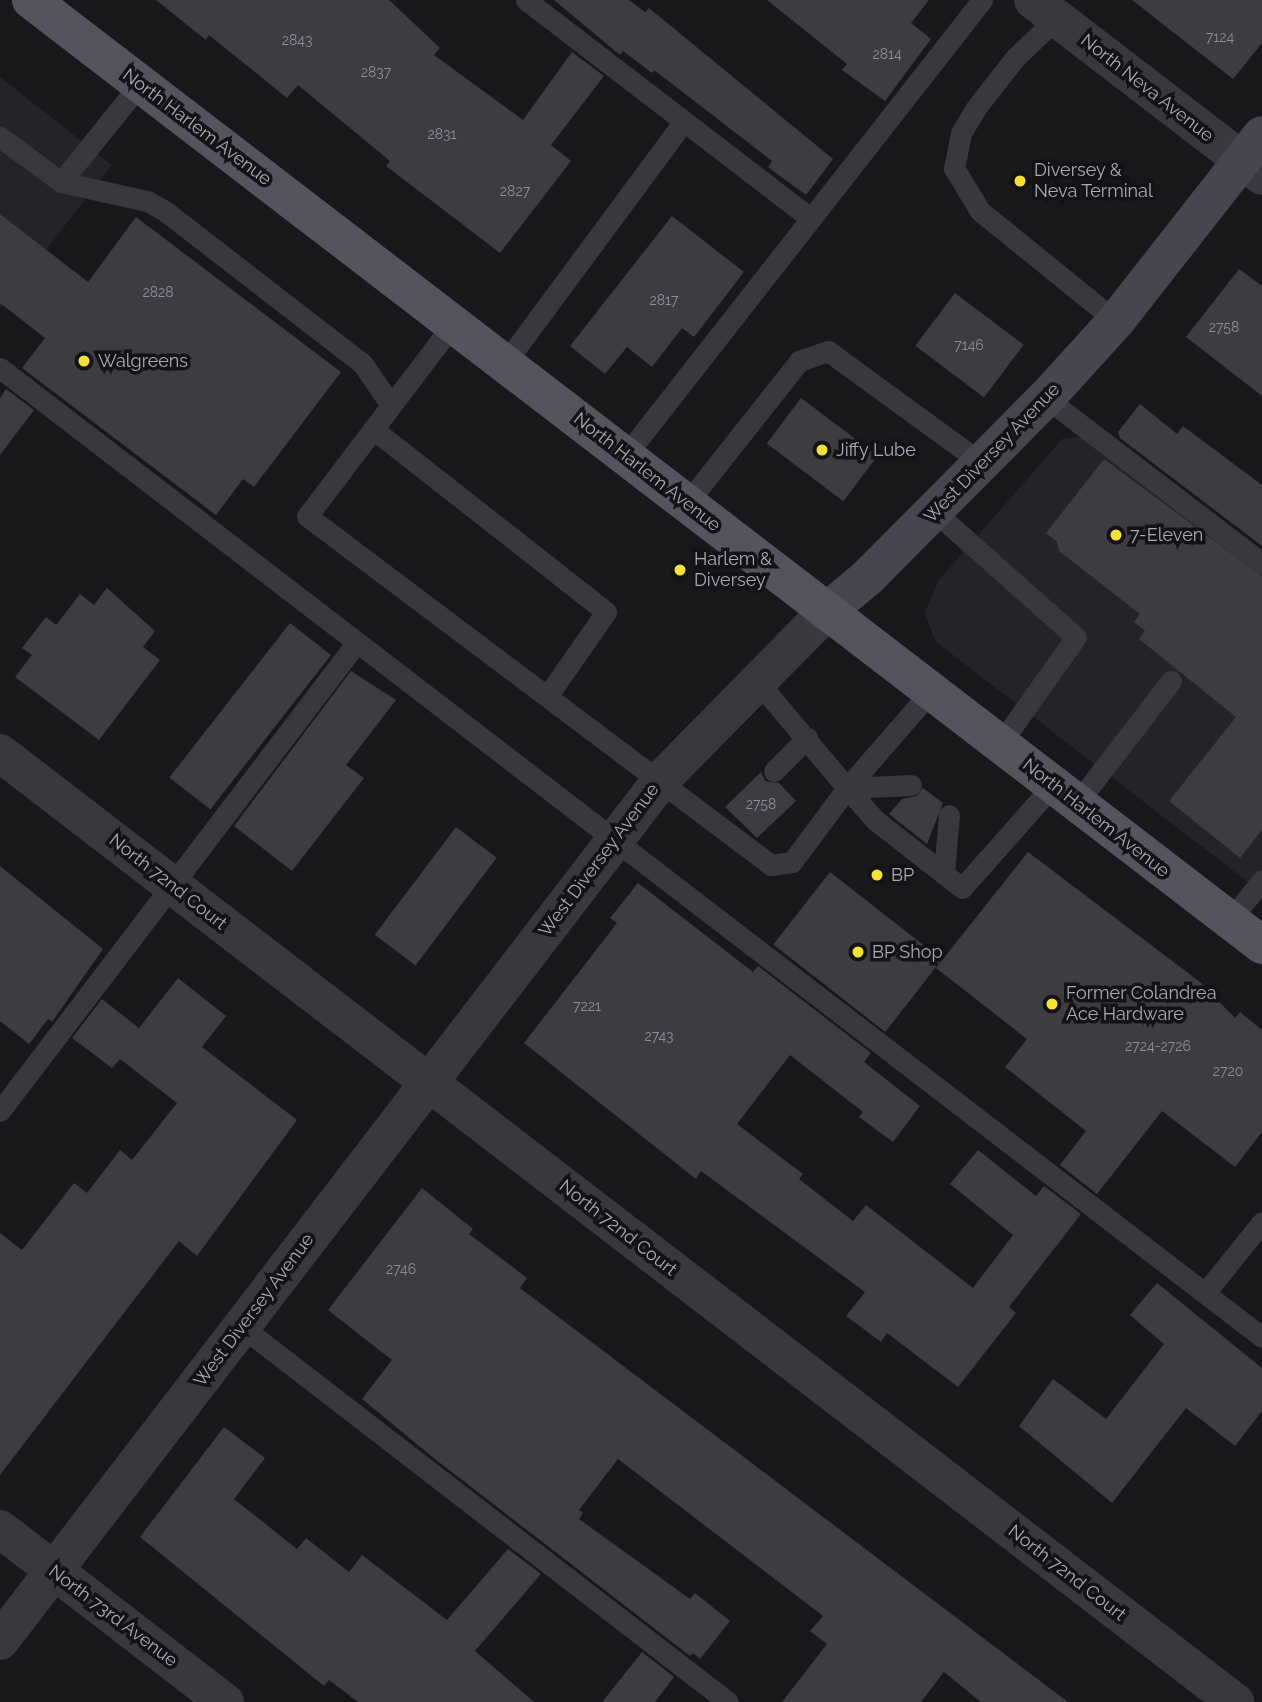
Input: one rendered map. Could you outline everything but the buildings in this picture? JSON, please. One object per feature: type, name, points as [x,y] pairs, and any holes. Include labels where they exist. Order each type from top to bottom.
[{"type":"main road","name":"North Harlem Avenue","points":[[31,0],[1262,945]]},
{"type":"main road","name":"West Diversey Avenue","points":[[826,612],[935,512],[1046,398],[1116,321],[1255,157]]},
{"type":"street","name":"North Neva Avenue","points":[[1045,9],[1255,157]]},
{"type":"street","name":"West Diversey Avenue","points":[[0,1641],[662,779],[826,612]]},
{"type":"street","name":"North 72nd Court","points":[[0,753],[1236,1702]]},
{"type":"street","name":"North 73rd Avenue","points":[[0,1529],[225,1702]]},
{"type":"street","points":[[1255,1702],[1262,1693]]},
{"type":"lane","points":[[526,0],[811,219]]},
{"type":"lane","points":[[625,456],[982,0]]},
{"type":"lane","points":[[1045,9],[1015,58],[976,108],[961,133],[954,169],[980,211],[1116,321]]},
{"type":"lane","points":[[61,182],[140,84]]},
{"type":"lane","points":[[505,363],[684,121]]},
{"type":"lane","points":[[0,137],[61,182],[146,201],[165,211],[362,363],[391,405]]},
{"type":"lane","points":[[453,324],[307,516],[662,779],[728,818],[771,865],[792,862],[847,788],[931,691]]},
{"type":"lane","points":[[687,503],[799,361],[828,351],[983,464]]},
{"type":"lane","points":[[0,369],[1262,1337]]},
{"type":"lane","points":[[1046,398],[1262,564]]},
{"type":"lane","points":[[373,429],[606,612],[548,695]]},
{"type":"lane","points":[[935,512],[1076,637],[1000,744]]},
{"type":"lane","points":[[0,1111],[357,642]]},
{"type":"lane","points":[[758,681],[876,820],[962,888],[1065,794],[1171,681]]},
{"type":"lane","points":[[774,771],[807,737]]},
{"type":"lane","points":[[847,788],[911,785]]},
{"type":"lane","points":[[944,874],[949,815]]},
{"type":"lane","points":[[1230,920],[1262,880]]},
{"type":"lane","points":[[1205,1293],[1262,1222]]},
{"type":"lane","points":[[242,1326],[728,1702]]},
{"type":"shaded area","points":[[0,77],[112,165],[0,309]]},
{"type":"shaded area","points":[[1083,436],[1262,574],[1262,893],[935,641],[925,613],[938,581],[1062,439]]},
{"type":"place","name":"Diversey & Neva Terminal","points":[[1020,181]]},
{"type":"place","name":"Walgreens","points":[[84,361]]},
{"type":"place","name":"Jiffy Lube","points":[[822,450]]},
{"type":"place","name":"7-Eleven","points":[[1116,535]]},
{"type":"place","name":"Harlem & Diversey","points":[[680,570]]},
{"type":"place","name":"BP","points":[[877,875]]},
{"type":"place","name":"BP Shop","points":[[858,952]]},
{"type":"place","name":"Former Colandrea Ace Hardware","points":[[1052,1004]]}]
